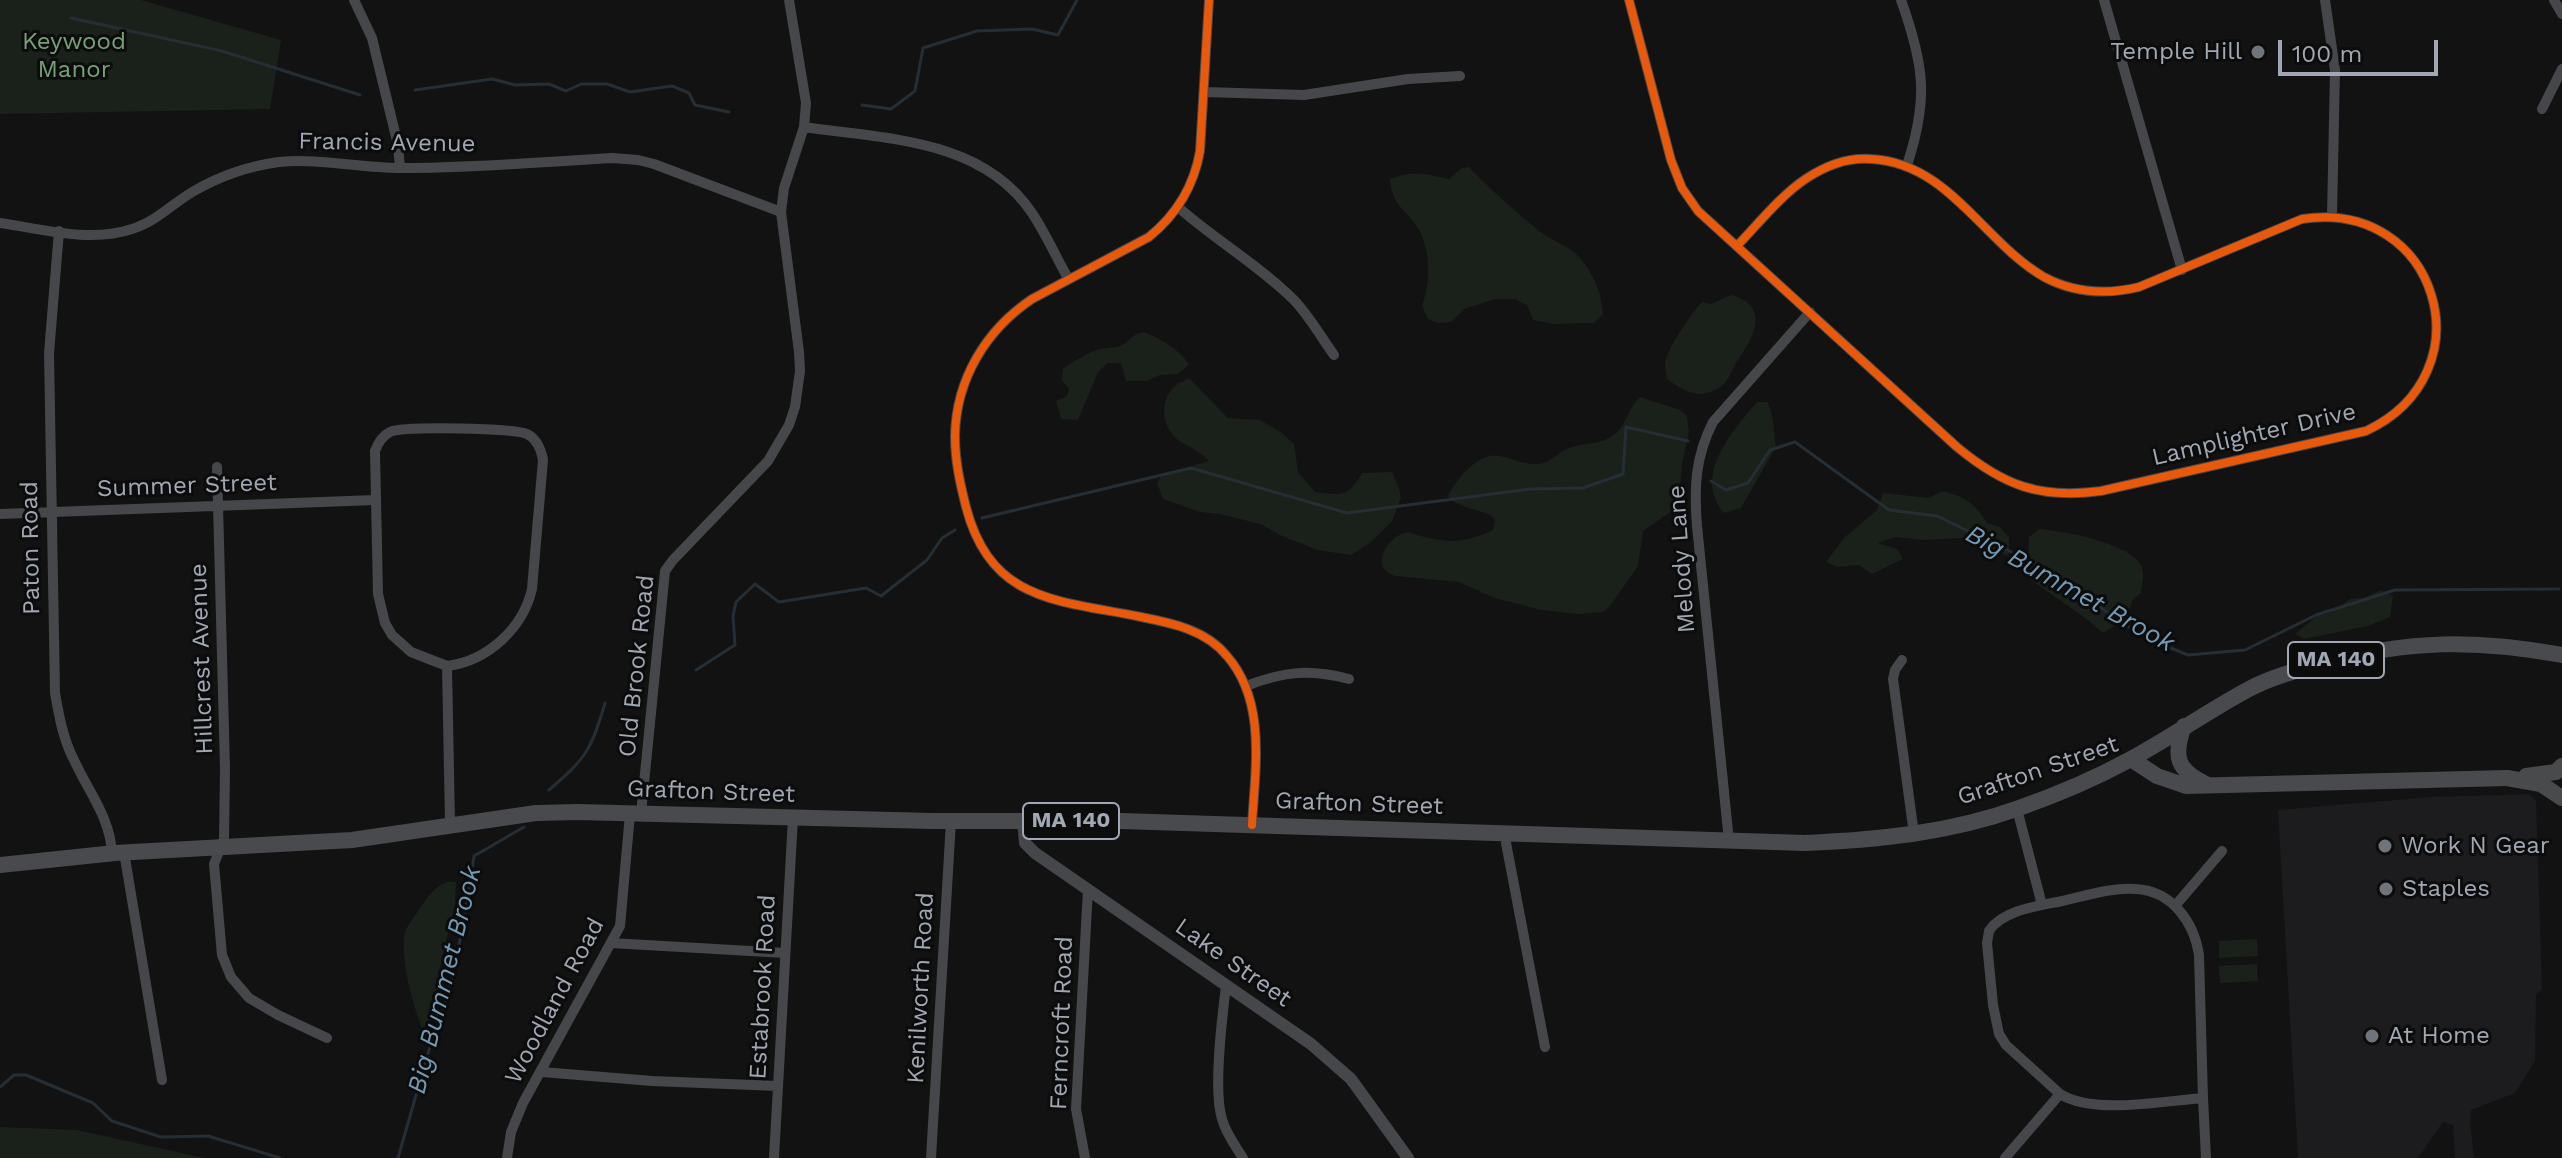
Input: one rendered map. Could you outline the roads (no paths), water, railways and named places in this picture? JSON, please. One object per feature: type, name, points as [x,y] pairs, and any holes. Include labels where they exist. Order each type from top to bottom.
[{"type":"highway","points":[[2507,778],[2556,772],[2562,766]]},
{"type":"highway","points":[[2507,778],[2541,784],[2562,798]]},
{"type":"main road","name":"MA 140","points":[[2131,759],[2266,681],[2350,656],[2427,643],[2487,644],[2562,655]]},
{"type":"main road","points":[[2184,726],[2178,744],[2182,767],[2192,777],[2209,786]]},
{"type":"main road","name":"Grafton Street","points":[[0,865],[118,853],[352,840],[536,813],[1121,821],[1823,842],[1874,840],[1914,834],[2017,809],[2131,759],[2168,781],[2186,786],[2507,778]]},
{"type":"street","points":[[354,0],[372,38],[398,145],[400,168]]},
{"type":"street","name":"Old Brook Road","points":[[636,814],[665,571],[763,468],[781,443],[795,407],[799,352],[781,212],[786,179],[804,127],[806,103],[789,0]]},
{"type":"street","points":[[1209,0],[1197,169],[1178,207],[1163,226],[1149,237],[1068,278],[1015,311],[998,327],[968,375],[960,400],[955,452],[957,475],[976,539],[989,561],[1005,578],[1026,590],[1056,600],[1172,623],[1201,635],[1225,653],[1246,686],[1253,707],[1252,825]]},
{"type":"street","name":"Lamplighter Drive","points":[[1629,0],[1671,160],[1682,188],[1698,211],[1957,447],[2007,482],[2059,495],[2101,491],[2359,433],[2392,416],[2414,395],[2429,369],[2436,340],[2436,310],[2427,281],[2411,256],[2388,236],[2362,222],[2332,217],[2302,219],[2288,224],[2139,287],[2112,292],[2086,292],[2060,284],[2027,265],[1944,189],[1907,165],[1866,158],[1834,163],[1807,178],[1737,246]]},
{"type":"street","points":[[1901,0],[1916,43],[1922,83],[1917,128],[1907,165]]},
{"type":"street","points":[[2104,0],[2182,270]]},
{"type":"street","points":[[2325,0],[2335,70],[2332,217]]},
{"type":"street","points":[[2554,0],[2562,14]]},
{"type":"street","points":[[2542,109],[2562,69]]},
{"type":"street","points":[[1204,92],[1304,95],[1408,79],[1460,76]]},
{"type":"street","points":[[804,127],[946,150],[990,170],[1032,212],[1068,278]]},
{"type":"street","name":"Francis Avenue","points":[[0,223],[102,234],[135,229],[160,216],[192,192],[234,172],[265,165],[304,162],[400,168],[612,158],[638,160],[781,212]]},
{"type":"street","points":[[1178,207],[1266,274],[1295,301],[1334,355]]},
{"type":"street","name":"Paton Road","points":[[59,231],[50,326],[50,511],[55,693],[64,738],[103,815],[118,853],[162,1080]]},
{"type":"street","name":"Melody Lane","points":[[1729,841],[1697,526],[1694,487],[1697,465],[1708,433],[1720,413],[1810,312]]},
{"type":"street","points":[[395,430],[518,432],[533,438],[542,451],[543,478],[528,605],[521,620],[497,643],[468,662],[447,666],[411,652],[392,635],[385,623],[378,594],[375,451],[380,440],[395,430]]},
{"type":"street","name":"Hillcrest Avenue","points":[[217,467],[225,737],[224,834],[214,864],[222,955],[242,993],[255,1003],[327,1038]]},
{"type":"street","name":"Summer Street","points":[[0,514],[375,500]]},
{"type":"street","points":[[1902,660],[1894,674],[1893,684],[1914,834]]},
{"type":"street","points":[[447,666],[450,824]]},
{"type":"street","points":[[1246,686],[1273,676],[1303,671],[1349,679]]},
{"type":"street","points":[[2017,809],[2042,905]]},
{"type":"street","name":"Woodland Road","points":[[507,1158],[517,1117],[620,926],[636,814]]},
{"type":"street","name":"Estabrook Road","points":[[774,1158],[793,818]]},
{"type":"street","name":"Kenilworth Road","points":[[931,1158],[951,821]]},
{"type":"street","name":"Lake Street","points":[[1023,821],[1023,837],[1028,847],[1311,1044],[1351,1079],[1408,1158]]},
{"type":"street","points":[[1507,833],[1506,843],[1545,1047]]},
{"type":"street","points":[[2175,906],[2222,851]]},
{"type":"street","name":"Ferncroft Road","points":[[1085,1158],[1076,1109],[1088,889]]},
{"type":"street","points":[[2203,1098],[2107,1105],[2079,1103],[2060,1094],[2003,1041],[1996,1025],[1987,943],[1989,931],[2002,919],[2042,905],[2131,889],[2154,893],[2175,906],[2191,925],[2198,947],[2206,1158]]},
{"type":"street","points":[[611,943],[785,953]]},
{"type":"street","points":[[1226,986],[1219,1108],[1227,1134],[1243,1158]]},
{"type":"street","points":[[542,1072],[652,1081],[778,1086]]},
{"type":"street","points":[[2005,1158],[2060,1094]]},
{"type":"waterway","points":[[862,105],[891,109],[915,91],[923,48],[977,31],[1032,29],[1058,35],[1077,0]]},
{"type":"waterway","points":[[71,18],[222,51],[360,95]]},
{"type":"waterway","points":[[415,90],[492,79],[515,85],[549,84],[566,91],[581,84],[607,84],[630,92],[672,86],[689,93],[695,105],[729,112]]},
{"type":"waterway","name":"Big Bummet Brook","points":[[982,518],[1191,468],[1347,513],[1530,489],[1583,488],[1623,474],[1626,427],[1688,441]]},
{"type":"waterway","name":"Big Bummet Brook","points":[[1711,481],[1726,490],[1748,483],[1770,450],[1795,442],[1889,510],[1937,516],[2030,561],[2146,638],[2188,655],[2245,650],[2316,615],[2395,590],[2559,589]]},
{"type":"waterway","name":"Big Bummet Brook","points":[[696,670],[735,645],[733,616],[736,602],[755,584],[779,602],[866,588],[881,596],[927,560],[942,538],[955,530]]},
{"type":"waterway","name":"Big Bummet Brook","points":[[549,790],[586,752],[605,703]]},
{"type":"waterway","name":"Big Bummet Brook","points":[[398,1158],[453,971],[474,856],[524,827]]},
{"type":"waterway","name":"Big Bummet Brook","points":[[0,1087],[14,1075],[26,1075],[93,1103],[112,1121],[161,1137],[208,1136],[280,1158]]},
{"type":"place","name":"Temple Hill","points":[[2258,52]]},
{"type":"place","name":"Work N Gear","points":[[2385,846]]},
{"type":"place","name":"Staples","points":[[2386,889]]},
{"type":"place","name":"At Home","points":[[2372,1036]]},
{"type":"park label","name":"Keywood Manor","points":[[74,56]]}]
